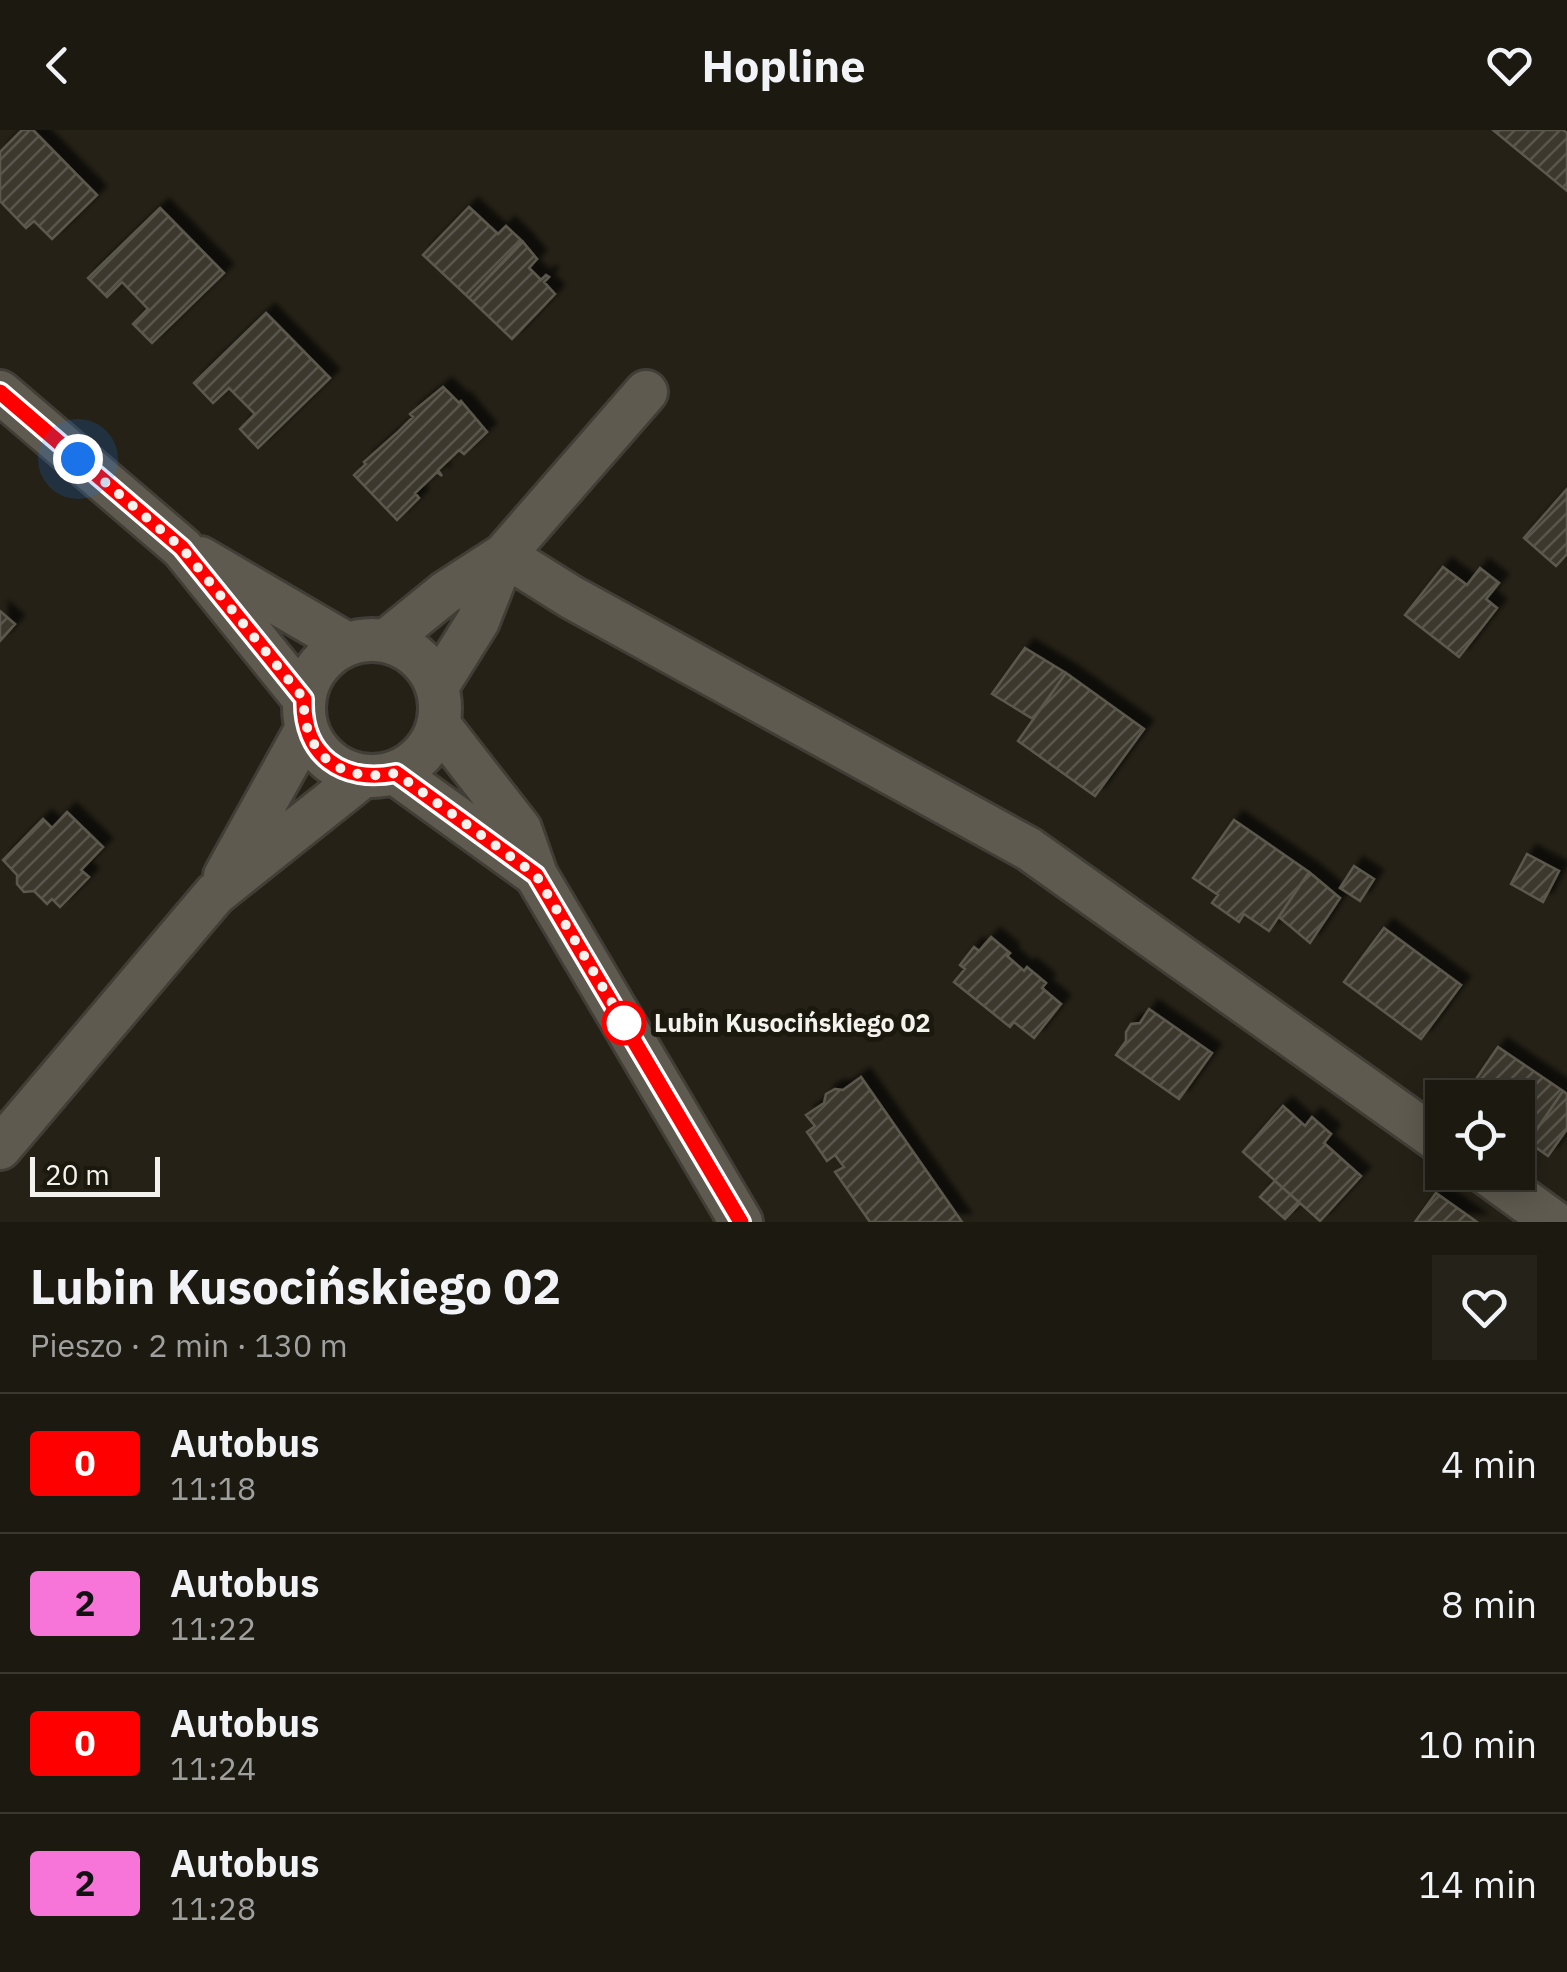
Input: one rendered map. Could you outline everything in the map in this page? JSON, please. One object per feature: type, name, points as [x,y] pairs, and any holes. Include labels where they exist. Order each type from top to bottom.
[{"type":"street","points":[[0,392],[182,548],[305,714],[318,751],[338,768],[379,775],[536,875]]},
{"type":"street","points":[[0,1148],[215,894],[305,714],[312,676],[326,657],[367,643],[504,556],[646,392]]},
{"type":"street","points":[[182,548],[367,643],[408,650],[426,665],[438,705],[520,829],[536,875],[742,1222]]},
{"type":"street","points":[[215,894],[379,775],[415,762],[430,746],[438,705],[504,556]]},
{"type":"street","points":[[504,556],[1030,849],[1425,1130]]},
{"type":"street","points":[[1509,1190],[1554,1222]]},
{"type":"building","points":[[22,130],[33,130],[97,195],[52,239],[34,221],[26,228],[0,201],[0,152]]},
{"type":"building","points":[[1493,130],[1567,133],[1567,191]]},
{"type":"building","points":[[469,207],[498,234],[506,226],[522,241],[469,298],[423,255]]},
{"type":"building","points":[[160,208],[224,273],[152,343],[133,324],[148,309],[122,282],[107,297],[88,278]]},
{"type":"building","points":[[523,242],[537,259],[529,268],[541,280],[549,277],[544,282],[555,294],[512,339],[469,298]]},
{"type":"building","points":[[266,313],[330,378],[258,448],[240,429],[255,414],[229,388],[213,403],[194,383]]},
{"type":"building","points":[[443,387],[461,401],[487,432],[464,454],[459,450],[438,470],[442,476],[437,472],[415,493],[419,498],[397,520],[354,475],[413,417],[410,414]]},
{"type":"building","points":[[1567,489],[1567,554],[1556,566],[1524,538]]},
{"type":"building","points":[[1443,567],[1467,585],[1480,568],[1499,583],[1486,599],[1497,608],[1459,657],[1405,615]]},
{"type":"building","points":[[0,611],[15,624],[0,641]]},
{"type":"building","points":[[1025,648],[1066,673],[1033,719],[992,694]]},
{"type":"building","points":[[1066,673],[1144,729],[1095,796],[1018,741]]},
{"type":"building","points":[[67,812],[103,847],[81,870],[89,877],[60,907],[52,899],[47,904],[34,891],[24,892],[17,884],[17,875],[3,860],[43,819],[52,828]]},
{"type":"building","points":[[1234,820],[1309,872],[1269,931],[1244,914],[1239,922],[1212,903],[1218,895],[1193,878]]},
{"type":"building","points":[[1527,854],[1559,871],[1543,902],[1511,884]]},
{"type":"building","points":[[1354,866],[1374,879],[1360,901],[1340,888]]},
{"type":"building","points":[[1309,872],[1340,898],[1310,943],[1279,917]]},
{"type":"building","points":[[1384,928],[1461,985],[1421,1039],[1344,982]]},
{"type":"building","points":[[991,937],[1024,971],[1027,967],[1046,983],[1042,988],[1061,1004],[1034,1038],[1014,1022],[1010,1027],[954,982],[965,969],[960,965],[974,947],[979,951]]},
{"type":"building","points":[[1149,1009],[1212,1053],[1179,1099],[1116,1055],[1131,1024],[1140,1023]]},
{"type":"building","points":[[1498,1047],[1563,1091],[1535,1132],[1535,1080],[1475,1080]]},
{"type":"building","points":[[861,1077],[962,1222],[870,1222],[835,1172],[844,1167],[835,1155],[827,1161],[807,1132],[815,1126],[806,1115],[824,1103],[826,1094],[843,1090]]},
{"type":"building","points":[[1563,1091],[1567,1094],[1567,1129],[1548,1156],[1535,1147],[1535,1132]]},
{"type":"building","points":[[1283,1106],[1305,1126],[1312,1117],[1331,1134],[1324,1143],[1361,1176],[1320,1221],[1243,1152]]},
{"type":"building","points":[[1275,1181],[1300,1203],[1285,1219],[1260,1197]]},
{"type":"building","points":[[1436,1193],[1477,1222],[1415,1222]]},
{"type":"bus line","name":"0","points":[[0,392],[182,548],[304,699],[306,730],[318,751],[338,768],[362,777],[396,773],[536,875],[741,1222]]},
{"type":"place","name":"Lubin Kusocińskiego 02","points":[[624,1023]]},
{"type":"route","points":[[78,459],[182,548],[304,699],[306,730],[318,751],[338,768],[362,777],[396,773],[536,875],[624,1023]]}]
